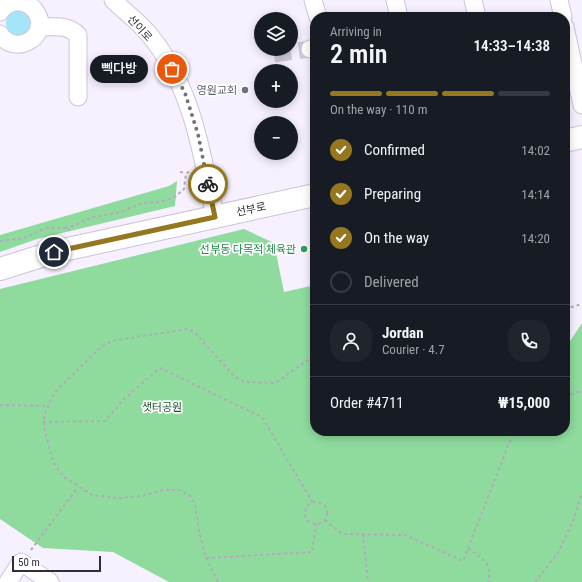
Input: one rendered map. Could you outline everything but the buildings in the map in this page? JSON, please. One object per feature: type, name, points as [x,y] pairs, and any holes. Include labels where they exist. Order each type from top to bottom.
[{"type":"main road","points":[[570,140],[582,137]]},
{"type":"main road","name":"선부로","points":[[0,269],[54,252],[71,238],[215,217],[310,196]]},
{"type":"street","name":"선이로","points":[[113,0],[148,33],[185,93],[198,134],[215,217]]},
{"type":"street","points":[[313,0],[317,12]]},
{"type":"street","points":[[395,0],[398,12]]},
{"type":"street","points":[[473,0],[476,12]]},
{"type":"street","points":[[559,0],[562,12]]},
{"type":"street","points":[[0,12],[8,4],[15,1],[28,4],[34,8],[38,14],[39,27],[33,39],[21,45],[6,42],[0,34]]},
{"type":"street","points":[[39,27],[64,26],[72,28],[78,35],[78,97]]},
{"type":"street","points":[[572,47],[582,105]]},
{"type":"street","points":[[8,582],[26,556],[50,582]]},
{"type":"path","points":[[180,172],[186,173],[205,169]]},
{"type":"path","points":[[0,241],[24,238],[46,228],[71,238],[93,217],[121,212],[142,203],[160,202],[176,196],[184,189],[186,173]]},
{"type":"path","points":[[570,308],[582,304]]},
{"type":"path","points":[[218,582],[206,558],[199,531],[195,504],[191,496],[180,490],[163,490],[142,496],[118,498],[92,495],[64,477],[53,462],[43,422],[48,406],[54,392],[100,348],[107,343],[117,340],[188,329],[197,335],[234,376],[245,382],[275,382],[310,358]]},
{"type":"path","points":[[43,422],[105,421],[125,398],[160,368],[262,416],[313,503]]},
{"type":"path","points":[[570,395],[576,392],[582,392]]},
{"type":"path","points":[[0,405],[48,406]]},
{"type":"path","points":[[325,520],[342,534],[405,535],[463,561],[512,436]]},
{"type":"path","points":[[26,556],[78,486]]},
{"type":"path","points":[[535,582],[558,553],[573,520],[582,492]]},
{"type":"path","points":[[316,524],[309,520],[305,514],[307,507],[313,503],[320,503],[325,507],[327,513],[325,520]]},
{"type":"path","points":[[316,524],[325,520]]},
{"type":"path","points":[[206,558],[312,552],[316,524]]},
{"type":"path","points":[[363,534],[368,582]]},
{"type":"path","points":[[468,548],[489,567],[490,573],[488,582]]},
{"type":"green space","points":[[177,181],[175,206],[37,239],[0,252],[0,235],[169,186]]},
{"type":"green space","name":"샛터공원","points":[[244,229],[274,243],[284,292],[310,286],[310,436],[570,436],[570,341],[582,323],[582,582],[169,582],[113,552],[43,548],[0,519],[0,289]]},
{"type":"water","points":[[18,11],[26,15],[30,23],[26,31],[18,35],[10,31],[6,23],[10,15]]},
{"type":"tunnel","points":[[298,51],[310,49]]},
{"type":"way so far","points":[[172,69],[185,93],[198,134],[208,184]]},
{"type":"place","name":"뻭다방","points":[[172,69]]},
{"type":"place","name":"영원교회","points":[[245,90]]},
{"type":"place","name":"선부동 다목적 체육관","points":[[304,249]]},
{"type":"route","points":[[54,252],[215,217],[208,184]]}]
